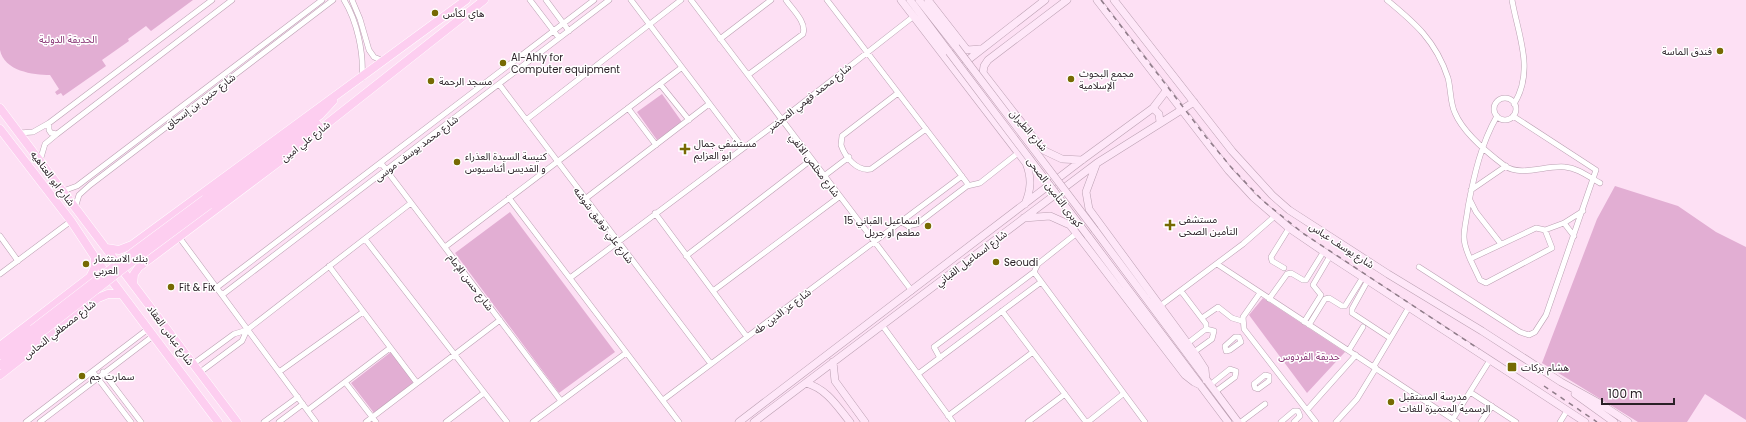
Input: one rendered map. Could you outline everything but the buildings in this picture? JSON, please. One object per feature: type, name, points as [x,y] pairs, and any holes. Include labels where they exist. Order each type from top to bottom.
[{"type":"main road","name":"شارع علي امين","points":[[106,248],[114,250],[123,249],[141,238],[308,115],[339,95],[466,0]]},
{"type":"main road","name":"شارع علي امين","points":[[134,284],[133,277],[137,269],[364,95],[484,0]]},
{"type":"main road","points":[[901,0],[950,62],[1026,164],[1030,174],[1031,184],[1024,206]]},
{"type":"main road","name":"كوبرى التأمين الصحى","points":[[910,0],[952,50],[1095,230],[1206,383]]},
{"type":"main road","name":"كوبرى التأمين الصحى","points":[[919,0],[952,50],[1088,236],[1206,383]]},
{"type":"main road","points":[[928,0],[967,50]]},
{"type":"main road","points":[[960,76],[966,62],[1045,0]]},
{"type":"main road","name":"شارع الطيران","points":[[1067,0],[986,62],[983,73],[986,79],[1043,150],[1062,159],[1082,160]]},
{"type":"main road","name":"شارع يوسف عباس","points":[[1097,0],[1229,171],[1275,216],[1289,228],[1327,254],[1543,394],[1550,404],[1578,422]]},
{"type":"main road","name":"شارع يوسف عباس","points":[[1114,0],[1242,164],[1290,210],[1381,270],[1628,422]]},
{"type":"main road","points":[[950,62],[959,60],[967,50],[981,49]]},
{"type":"main road","name":"شارع اسماعيل القباني","points":[[739,422],[1024,206],[1082,160],[1153,108],[1166,91]]},
{"type":"main road","points":[[207,202],[318,117],[339,95]]},
{"type":"main road","points":[[0,365],[36,332],[120,262],[338,109],[364,95]]},
{"type":"main road","name":"شارع اسماعيل القباني","points":[[754,422],[1097,163],[1194,102]]},
{"type":"main road","name":"شارع ابو العتاهيه","points":[[0,108],[106,248]]},
{"type":"main road","points":[[1153,108],[1159,114],[1160,122]]},
{"type":"main road","name":"شارع ابو العتاهيه","points":[[0,129],[71,221],[95,256]]},
{"type":"main road","points":[[1026,164],[1031,165],[1038,163],[1043,157],[1043,150]]},
{"type":"main road","points":[[1097,163],[1086,192],[1089,209],[1194,352],[1205,369],[1206,383],[1228,422]]},
{"type":"main road","points":[[1070,224],[1070,215],[1074,210],[1083,207],[1089,209]]},
{"type":"main road","points":[[1024,218],[1050,216],[1070,224],[1185,375],[1194,382],[1206,383],[1239,422]]},
{"type":"main road","points":[[141,238],[144,249],[151,254],[156,254]]},
{"type":"main road","name":"شارع عباس العقاد","points":[[106,248],[237,422]]},
{"type":"main road","points":[[0,346],[77,288],[92,274],[95,267],[95,256]]},
{"type":"main road","name":"شارع عباس العقاد","points":[[95,256],[100,266],[218,422]]},
{"type":"main road","points":[[100,266],[108,264],[113,257]]},
{"type":"main road","points":[[114,284],[119,278],[127,276]]},
{"type":"main road","points":[[77,288],[87,292],[89,297],[88,306]]},
{"type":"main road","name":"شارع مصطفي النحاس","points":[[0,375],[88,306],[105,295],[121,294]]},
{"type":"main road","points":[[0,355],[36,332]]},
{"type":"main road","points":[[833,362],[833,377],[837,386],[865,422]]},
{"type":"main road","points":[[1561,382],[1614,422]]},
{"type":"main road","points":[[806,383],[816,386],[828,394],[850,422]]},
{"type":"main road","points":[[828,394],[827,389],[830,385],[837,386]]},
{"type":"main road","points":[[1543,394],[1585,422]]},
{"type":"street","points":[[19,133],[33,132],[49,123],[212,0]]},
{"type":"street","points":[[40,161],[45,144],[232,0]]},
{"type":"street","name":"شارع حنين بن إسحاق","points":[[63,191],[77,186],[322,0]]},
{"type":"street","name":"شارع حنين بن إسحاق","points":[[75,208],[77,199],[82,192],[333,0]]},
{"type":"street","points":[[344,0],[354,22],[362,58],[362,78]]},
{"type":"street","points":[[352,0],[370,52],[377,58],[384,61]]},
{"type":"street","points":[[530,0],[559,38]]},
{"type":"street","points":[[546,0],[569,31]]},
{"type":"street","name":"شارع محمد يوسف موسى","points":[[216,288],[594,0]]},
{"type":"street","name":"شارع محمد يوسف موسى","points":[[222,295],[609,0]]},
{"type":"street","points":[[631,0],[743,148]]},
{"type":"street","points":[[526,120],[682,0]]},
{"type":"street","name":"شارع مخلص الالفي","points":[[691,0],[839,197],[912,291]]},
{"type":"street","points":[[720,39],[771,0]]},
{"type":"street","points":[[748,75],[803,34],[803,23],[786,0]]},
{"type":"street","points":[[827,0],[962,176],[967,186]]},
{"type":"street","points":[[1387,0],[1409,17],[1426,36],[1446,74],[1454,112],[1464,129],[1506,166],[1520,171],[1547,166],[1566,167],[1580,171],[1600,183]]},
{"type":"street","points":[[1512,0],[1520,33],[1524,62],[1524,85],[1514,104]]},
{"type":"street","name":"شارع محمد فهمي المحضر","points":[[570,278],[781,120],[914,16]]},
{"type":"street","points":[[362,58],[366,57],[370,52]]},
{"type":"street","points":[[445,247],[681,68]]},
{"type":"street","name":"شارع علي توفيق شوشه","points":[[499,84],[617,242],[711,364]]},
{"type":"street","points":[[660,84],[689,120]]},
{"type":"street","points":[[898,93],[842,136],[841,145],[849,157],[858,168],[864,170],[871,169],[926,130]]},
{"type":"street","points":[[1497,116],[1507,119],[1513,116],[1516,110],[1514,104],[1506,98],[1499,100],[1495,106],[1497,116],[1483,146],[1471,190],[1464,238],[1470,259],[1482,282],[1489,282],[1552,248],[1545,230]]},
{"type":"street","points":[[585,199],[709,104]]},
{"type":"street","points":[[628,108],[656,145]]},
{"type":"street","points":[[1419,267],[1516,330],[1529,335],[1537,331],[1546,315],[1596,170],[1513,116]]},
{"type":"street","points":[[49,123],[49,130],[57,134]]},
{"type":"street","points":[[900,221],[908,226],[917,224],[967,186],[980,183],[1018,153]]},
{"type":"street","points":[[824,176],[849,157]]},
{"type":"street","points":[[686,256],[812,160]]},
{"type":"street","name":"شارع حسن الإمام","points":[[381,163],[561,401]]},
{"type":"street","points":[[1471,190],[1506,166]]},
{"type":"street","name":"شارع عز الدين طه","points":[[663,400],[962,176]]},
{"type":"street","points":[[77,186],[78,190],[82,192]]},
{"type":"street","points":[[713,291],[839,197]]},
{"type":"street","points":[[509,198],[679,422]]},
{"type":"street","points":[[1470,199],[1474,209],[1501,244]]},
{"type":"street","points":[[193,364],[234,334],[247,330],[411,203]]},
{"type":"street","points":[[1470,259],[1532,228],[1540,228],[1545,230],[1564,223],[1583,210]]},
{"type":"street","points":[[655,213],[747,337]]},
{"type":"street","points":[[1160,306],[1217,264],[1275,216]]},
{"type":"street","points":[[0,274],[71,221]]},
{"type":"street","points":[[1564,223],[1574,236]]},
{"type":"street","points":[[1284,268],[1272,261],[1272,257],[1289,228]]},
{"type":"street","points":[[940,358],[934,347],[1034,272],[1038,264],[1077,233]]},
{"type":"street","points":[[0,236],[18,261]]},
{"type":"street","points":[[179,237],[316,422]]},
{"type":"street","points":[[365,239],[507,422]]},
{"type":"street","points":[[1269,299],[1287,274],[1291,273],[1302,280],[1306,280],[1327,254]]},
{"type":"street","points":[[1306,323],[1321,296],[1313,285],[1327,254]]},
{"type":"street","points":[[1217,264],[1455,420],[1490,360]]},
{"type":"street","points":[[329,266],[417,383]]},
{"type":"street","points":[[1034,272],[1145,422]]},
{"type":"street","points":[[1306,323],[1325,299],[1329,298],[1342,306],[1345,306],[1366,278]]},
{"type":"street","points":[[1366,278],[1352,309],[1352,313],[1390,338]]},
{"type":"street","points":[[918,374],[1041,282]]},
{"type":"street","points":[[1181,291],[1206,324],[1206,329]]},
{"type":"street","points":[[1260,293],[1243,317],[1242,321],[1247,333],[1316,422]]},
{"type":"street","points":[[1202,318],[1218,307],[1232,318],[1242,321]]},
{"type":"street","points":[[1336,422],[1360,394],[1390,338],[1409,307]]},
{"type":"street","points":[[1002,311],[1087,422],[1123,394]]},
{"type":"street","points":[[279,372],[363,312]]},
{"type":"street","points":[[366,422],[374,420],[417,383],[500,320]]},
{"type":"street","points":[[882,325],[953,422]]},
{"type":"street","points":[[1349,350],[1364,327]]},
{"type":"street","points":[[1188,343],[1206,329],[1212,329],[1214,336],[1194,352]]},
{"type":"street","points":[[199,373],[242,341],[247,330]]},
{"type":"street","points":[[26,422],[99,367],[151,333]]},
{"type":"street","points":[[40,422],[104,374],[151,333]]},
{"type":"street","points":[[1240,338],[1247,333]]},
{"type":"street","points":[[308,410],[390,348]]},
{"type":"street","points":[[533,422],[626,352]]},
{"type":"street","points":[[948,416],[1033,352]]},
{"type":"street","points":[[1281,422],[1294,411],[1300,412],[1306,409],[1356,355]]},
{"type":"street","points":[[201,358],[202,364],[206,368]]},
{"type":"street","points":[[99,367],[141,422]]},
{"type":"street","points":[[1206,383],[1230,369],[1236,370],[1235,377],[1215,392]]},
{"type":"street","points":[[1269,376],[1276,370]]},
{"type":"street","points":[[93,372],[128,421],[135,414]]},
{"type":"street","points":[[345,382],[374,420]]},
{"type":"street","points":[[1470,392],[1516,422]]},
{"type":"street","points":[[446,422],[484,393]]},
{"type":"street","points":[[1028,422],[1065,394]]},
{"type":"street","points":[[264,422],[298,397]]},
{"type":"street","points":[[279,422],[303,404]]},
{"type":"street","points":[[1239,422],[1265,404]]},
{"type":"street","points":[[1481,422],[1492,406]]},
{"type":"street","points":[[1294,422],[1300,416],[1300,412]]},
{"type":"street","points":[[1560,422],[1565,414]]},
{"type":"green space","name":"الحديقة الدولية","points":[[0,0],[193,0],[151,31],[146,26],[128,39],[129,41],[102,60],[106,66],[63,96],[61,93],[57,95],[55,92],[59,89],[50,75],[28,73],[20,70],[7,63],[3,57],[0,50]]},
{"type":"green space","points":[[662,94],[682,122],[657,140],[637,112]]},
{"type":"green space","points":[[1615,186],[1678,206],[1716,232],[1746,247],[1746,420],[1705,394],[1687,422],[1638,422],[1542,363],[1597,219]]},
{"type":"green space","points":[[510,212],[615,352],[559,393],[455,253]]},
{"type":"green space","name":"حديقة الفردوس","points":[[1263,298],[1345,352],[1307,393],[1249,315]]},
{"type":"green space","points":[[391,352],[414,382],[374,413],[351,383]]},
{"type":"railway","points":[[1101,0],[1206,137],[1231,167],[1262,200],[1304,234],[1479,349]]},
{"type":"railway","points":[[1544,386],[1597,422]]},
{"type":"place","name":"هاي لكأس","points":[[435,13]]},
{"type":"place","name":"فندق الماسة","points":[[1720,51]]},
{"type":"place","name":"Al-Ahly for Computer equipment","points":[[503,63]]},
{"type":"place","name":"مجمع البحوث الإسلامية","points":[[1071,79]]},
{"type":"place","name":"مسجد الرحمة","points":[[431,81]]},
{"type":"place","name":"مستشفي جمال ابو العزايم","points":[[685,149]]},
{"type":"place","name":"كنيسة السيدة العذراء و القديس أثناسيوس","points":[[457,162]]},
{"type":"place","name":"مستشفى التأمين الصحى","points":[[1170,225]]},
{"type":"place","name":"15 اسماعيل القباني مطعم او جريل","points":[[928,226]]},
{"type":"place","name":"Seoudi","points":[[996,262]]},
{"type":"place","name":"بنك الاستثمار العربي","points":[[86,264]]},
{"type":"place","name":"Fit & Fix","points":[[171,287]]},
{"type":"place","name":"هشام بركات","points":[[1512,367]]},
{"type":"place","name":"سمارت جم","points":[[82,376]]},
{"type":"place","name":"مدرسة المستقبل الرسمية المتميزة للغات","points":[[1391,402]]}]
